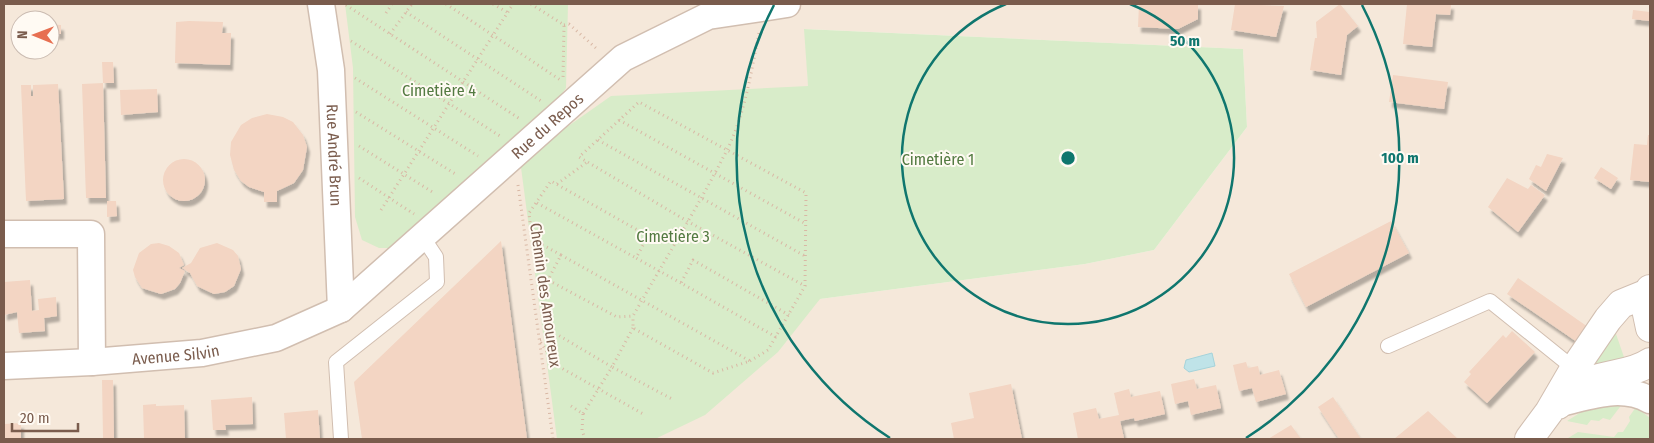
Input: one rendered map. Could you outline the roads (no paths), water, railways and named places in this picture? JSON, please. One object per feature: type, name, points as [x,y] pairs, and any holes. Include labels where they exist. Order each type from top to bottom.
[{"type":"street","name":"Rue André Brun","points":[[333,4],[331,70],[341,308]]},
{"type":"street","name":"Rue du Repos","points":[[341,308],[421,227],[509,147],[623,58],[708,16],[775,6]]},
{"type":"street","points":[[4,234],[90,234],[92,362]]},
{"type":"street","points":[[1649,291],[1646,309],[1650,328]]},
{"type":"street","points":[[1529,439],[1581,375],[1621,304],[1649,291]]},
{"type":"street","name":"Avenue Silvin","points":[[4,366],[92,362],[202,353],[276,338],[341,308]]},
{"type":"street","points":[[1581,375],[1642,368],[1650,362]]},
{"type":"street","points":[[1554,407],[1608,392],[1627,391],[1638,393],[1650,400]]},
{"type":"lane","points":[[341,439],[336,362],[437,282],[436,257],[421,227]]},
{"type":"lane","points":[[1388,346],[1490,301],[1581,375]]},
{"type":"water","points":[[1212,353],[1215,366],[1189,372],[1184,368],[1186,360]]},
{"type":"park label","name":"Cimetière 4","points":[[439,90]]},
{"type":"park label","name":"Cimetière 1","points":[[938,159]]},
{"type":"park label","name":"Cimetière 3","points":[[673,236]]}]
